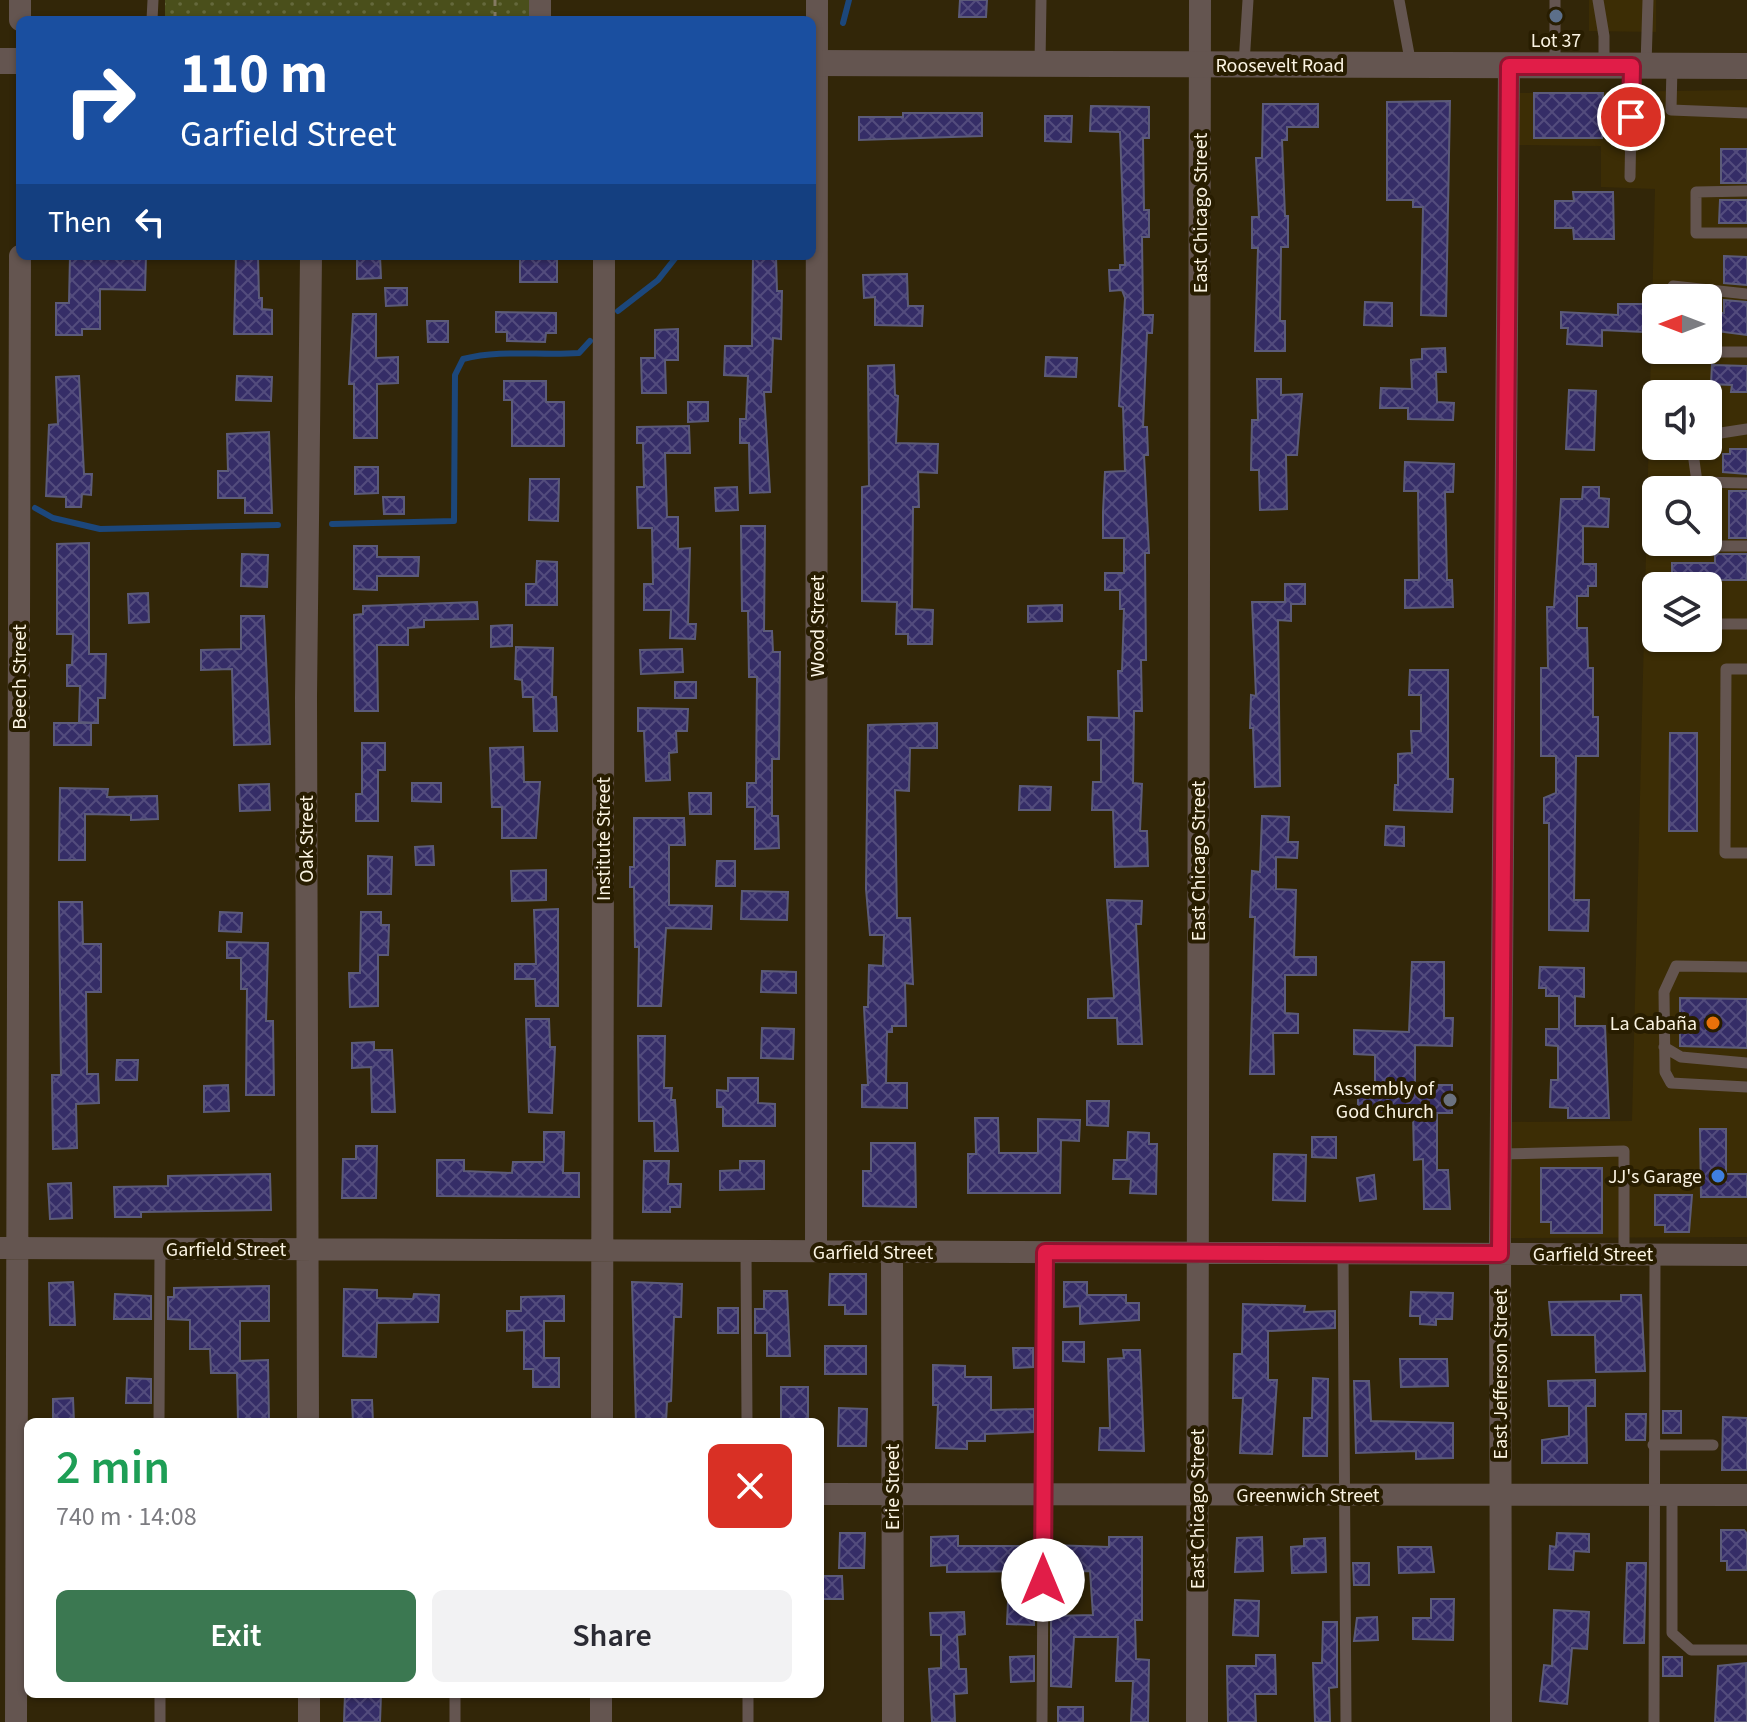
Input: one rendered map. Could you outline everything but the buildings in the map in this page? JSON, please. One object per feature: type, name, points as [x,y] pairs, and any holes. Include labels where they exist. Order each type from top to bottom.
[{"type":"street","name":"Wood Street","points":[[816,32],[817,0]]},
{"type":"street","name":"East Chicago Street","points":[[1197,1722],[1200,0]]},
{"type":"street","name":"Roosevelt Road","points":[[816,63],[1747,66]]},
{"type":"street","name":"East Jefferson Street","points":[[1501,1722],[1500,1254],[1509,66]]},
{"type":"street","name":"Beech Street","points":[[16,1722],[21,1645],[7,1248],[20,260]]},
{"type":"street","name":"Oak Street","points":[[308,1418],[311,260]]},
{"type":"street","name":"Institute Street","points":[[602,1418],[604,260]]},
{"type":"street","name":"Wood Street","points":[[815,260],[816,1251]]},
{"type":"street","name":"Garfield Street","points":[[7,1248],[1655,1255],[1746,1250]]},
{"type":"street","name":"Erie Street","points":[[892,1252],[893,1722]]},
{"type":"street","name":"Greenwich Street","points":[[824,1494],[1747,1495]]},
{"type":"street","points":[[309,1698],[309,1722]]},
{"type":"street","points":[[601,1698],[601,1722]]},
{"type":"lane","points":[[1040,64],[1041,0]]},
{"type":"lane","points":[[1244,65],[1248,0]]},
{"type":"lane","points":[[1399,0],[1411,65]]},
{"type":"lane","points":[[1555,0],[1555,66]]},
{"type":"lane","points":[[1598,0],[1604,36],[1604,66]]},
{"type":"lane","points":[[1630,177],[1650,66],[1648,0]]},
{"type":"lane","points":[[1650,66],[1671,110],[1747,113]]},
{"type":"lane","points":[[1747,191],[1696,192],[1696,233],[1747,233]]},
{"type":"lane","points":[[1722,291],[1747,294]]},
{"type":"lane","points":[[1722,352],[1747,352]]},
{"type":"lane","points":[[1722,433],[1747,429]]},
{"type":"lane","points":[[1694,460],[1697,482],[1747,483]]},
{"type":"lane","points":[[1722,546],[1747,546]]},
{"type":"lane","points":[[1722,624],[1747,624]]},
{"type":"lane","points":[[1747,669],[1726,669],[1725,838],[1725,853],[1747,853]]},
{"type":"lane","points":[[1747,967],[1676,966],[1665,986],[1664,1047],[1665,1072],[1671,1083],[1747,1087]]},
{"type":"lane","points":[[1664,1047],[1681,1057],[1747,1063]]},
{"type":"lane","points":[[1501,1154],[1624,1151],[1624,1254]]},
{"type":"lane","points":[[159,1418],[160,1249]]},
{"type":"lane","points":[[746,1251],[747,1418]]},
{"type":"lane","points":[[1042,1722],[1045,1252]]},
{"type":"lane","points":[[1343,1253],[1346,1722]]},
{"type":"lane","points":[[1655,1255],[1653,1445],[1662,1495],[1672,1633],[1691,1650],[1747,1650]]},
{"type":"lane","points":[[1653,1445],[1713,1445]]},
{"type":"lane","points":[[1654,1722],[1662,1495]]},
{"type":"lane","points":[[160,1698],[160,1722]]},
{"type":"lane","points":[[455,1698],[455,1722]]},
{"type":"lane","points":[[748,1698],[748,1722]]},
{"type":"shaded area","points":[[1589,0],[1656,0],[1656,32],[1589,31]]},
{"type":"shaded area","points":[[1747,90],[1747,1237],[1510,1238],[1510,1122],[1632,1121],[1644,652],[1722,652],[1722,572],[1646,572],[1646,556],[1722,556],[1722,476],[1648,476],[1648,460],[1722,460],[1722,380],[1650,380],[1651,364],[1722,364],[1722,284],[1653,284],[1655,189],[1601,187],[1601,146],[1516,145],[1519,93]]},
{"type":"green space","points":[[165,0],[531,0],[531,16],[165,16]]},
{"type":"waterway","points":[[843,23],[849,0]]},
{"type":"waterway","points":[[618,311],[658,280],[674,260]]},
{"type":"waterway","points":[[332,524],[454,521],[455,375],[463,359],[507,353],[579,353],[590,341]]},
{"type":"waterway","points":[[35,508],[53,518],[100,529],[278,525]]},
{"type":"place","name":"Lot 37","points":[[1556,16]]},
{"type":"place","name":"La Cabaña","points":[[1713,1023]]},
{"type":"place","name":"Assembly of God Church","points":[[1450,1100]]},
{"type":"place","name":"JJ's Garage","points":[[1718,1176]]},
{"type":"route","points":[[1043,1580],[1045,1252],[1500,1254],[1509,66],[1632,66],[1631,117]]}]
